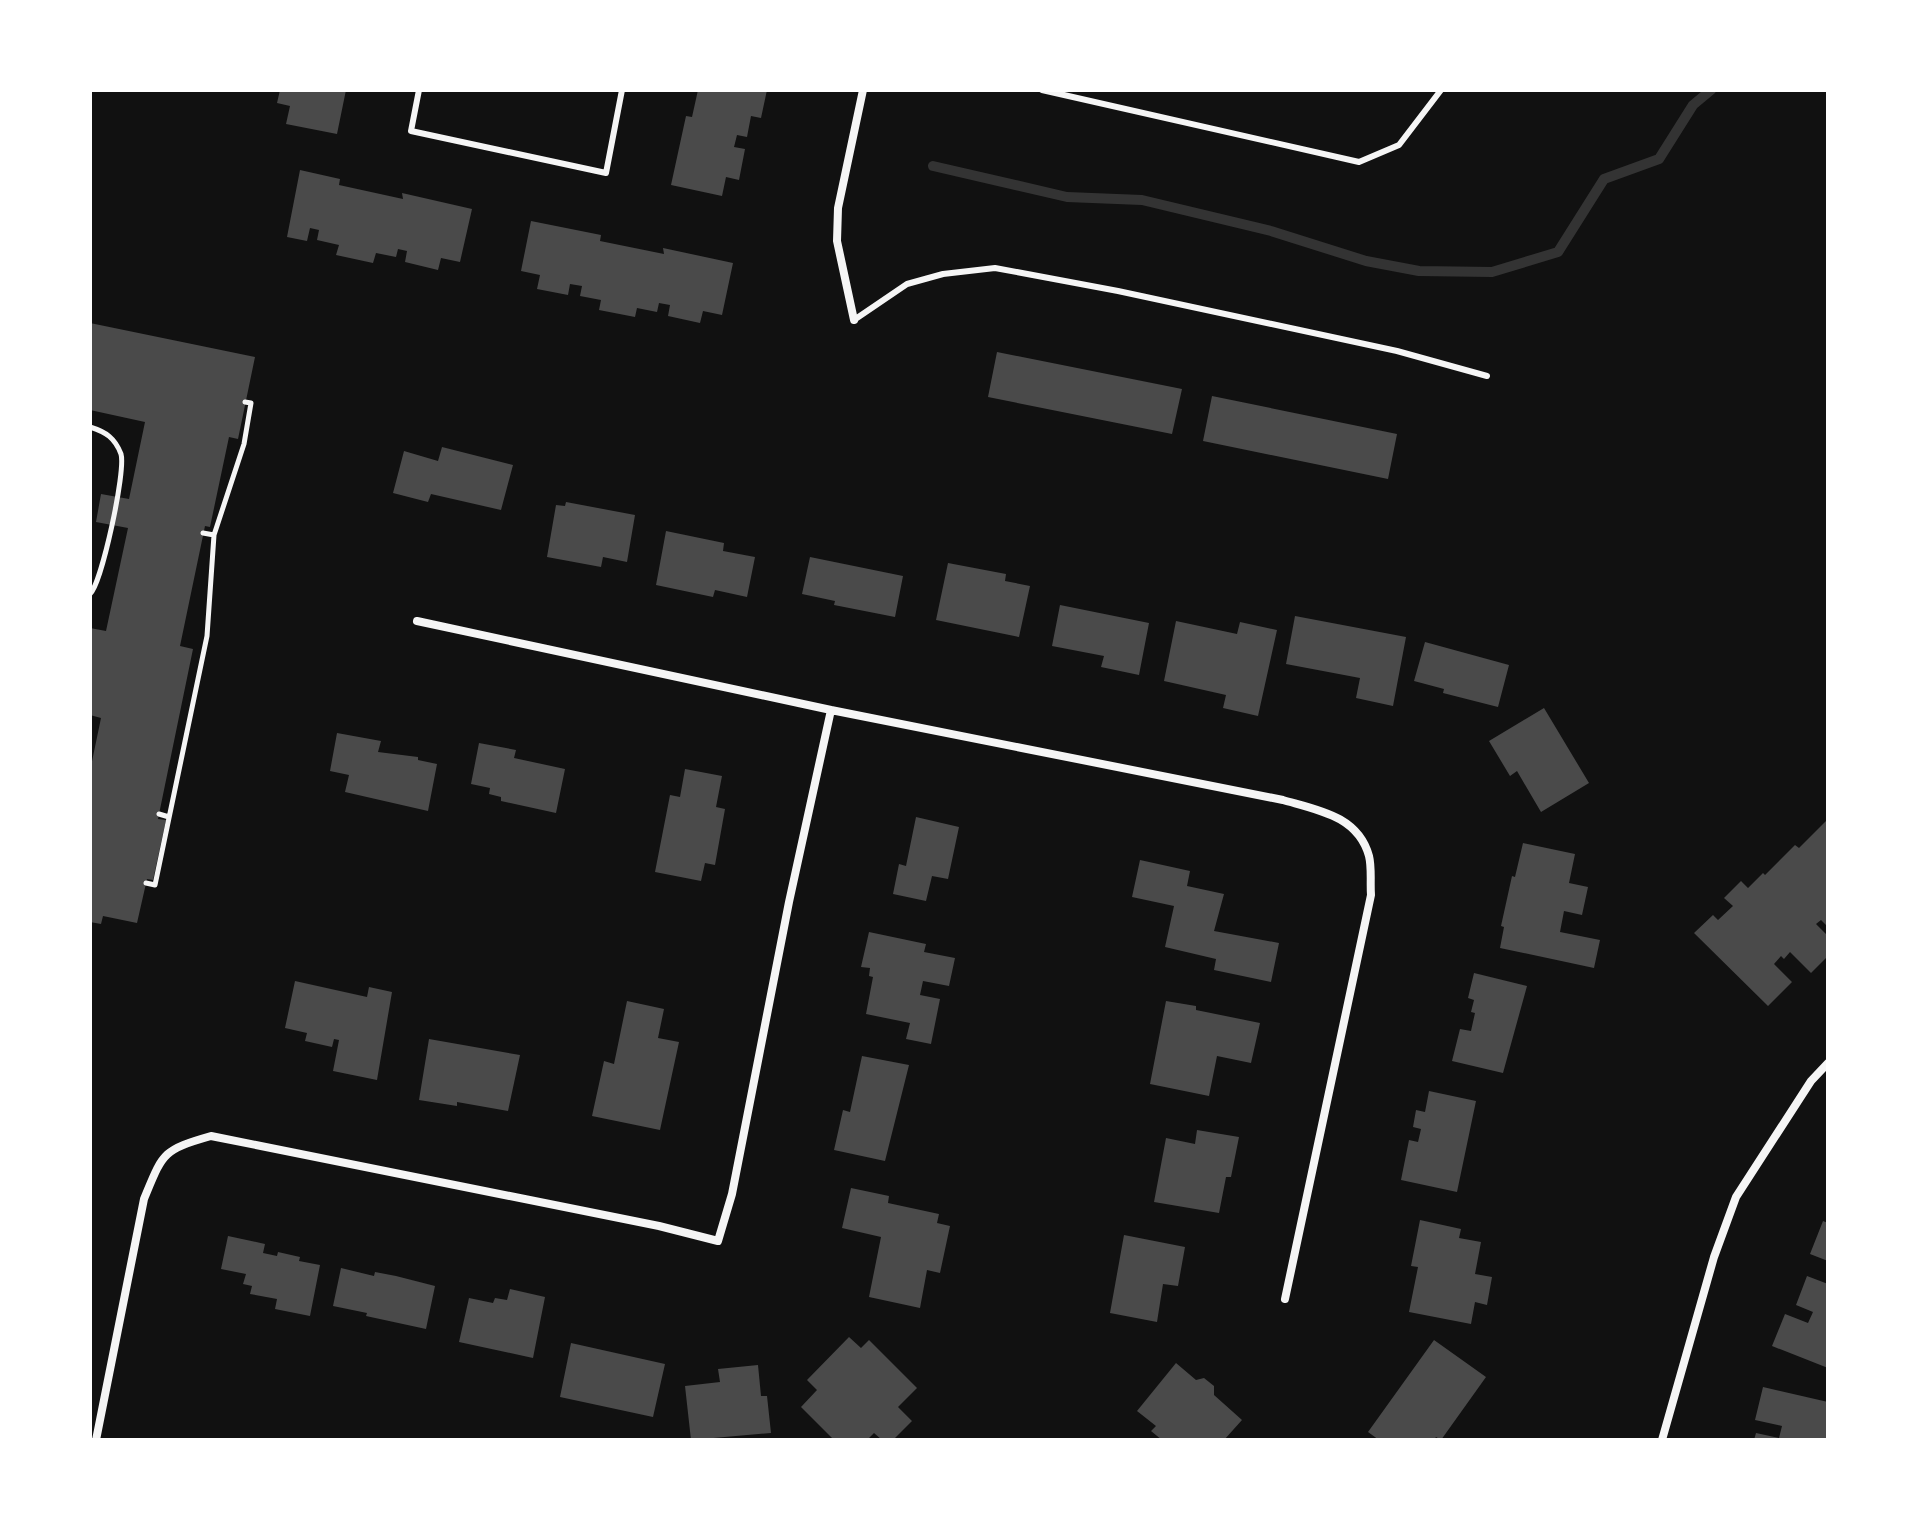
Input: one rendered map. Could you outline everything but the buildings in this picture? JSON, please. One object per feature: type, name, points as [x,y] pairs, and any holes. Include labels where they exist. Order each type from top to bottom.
[{"type":"street","points":[[854,320],[837,230],[838,208],[863,90]]},
{"type":"street","points":[[417,621],[831,710],[1283,800],[1335,814],[1357,832],[1369,857],[1371,895],[1285,1299]]},
{"type":"street","points":[[96,1440],[144,1199],[159,1161],[178,1145],[211,1136],[659,1226],[718,1241],[732,1194],[789,902],[831,710]]},
{"type":"street","points":[[1662,1440],[1714,1257],[1736,1197],[1811,1081],[1828,1063]]},
{"type":"lane","points":[[419,90],[411,131],[606,173],[622,90]]},
{"type":"lane","points":[[1042,90],[1359,162],[1399,145],[1441,90]]},
{"type":"lane","points":[[854,320],[907,284],[943,274],[995,268],[1382,348],[1487,376]]},
{"type":"path","points":[[146,883],[155,885],[207,636],[214,535],[244,444],[251,403],[245,402]]},
{"type":"path","points":[[90,427],[107,432],[122,458],[121,478],[101,573],[96,589],[90,594]]},
{"type":"path","points":[[203,533],[214,535]]},
{"type":"path","points":[[159,814],[169,817]]},
{"type":"waterway","points":[[933,166],[1067,197],[1142,200],[1271,231],[1366,261],[1419,271],[1492,272],[1558,252],[1604,179],[1659,159],[1693,105],[1711,90]]}]
